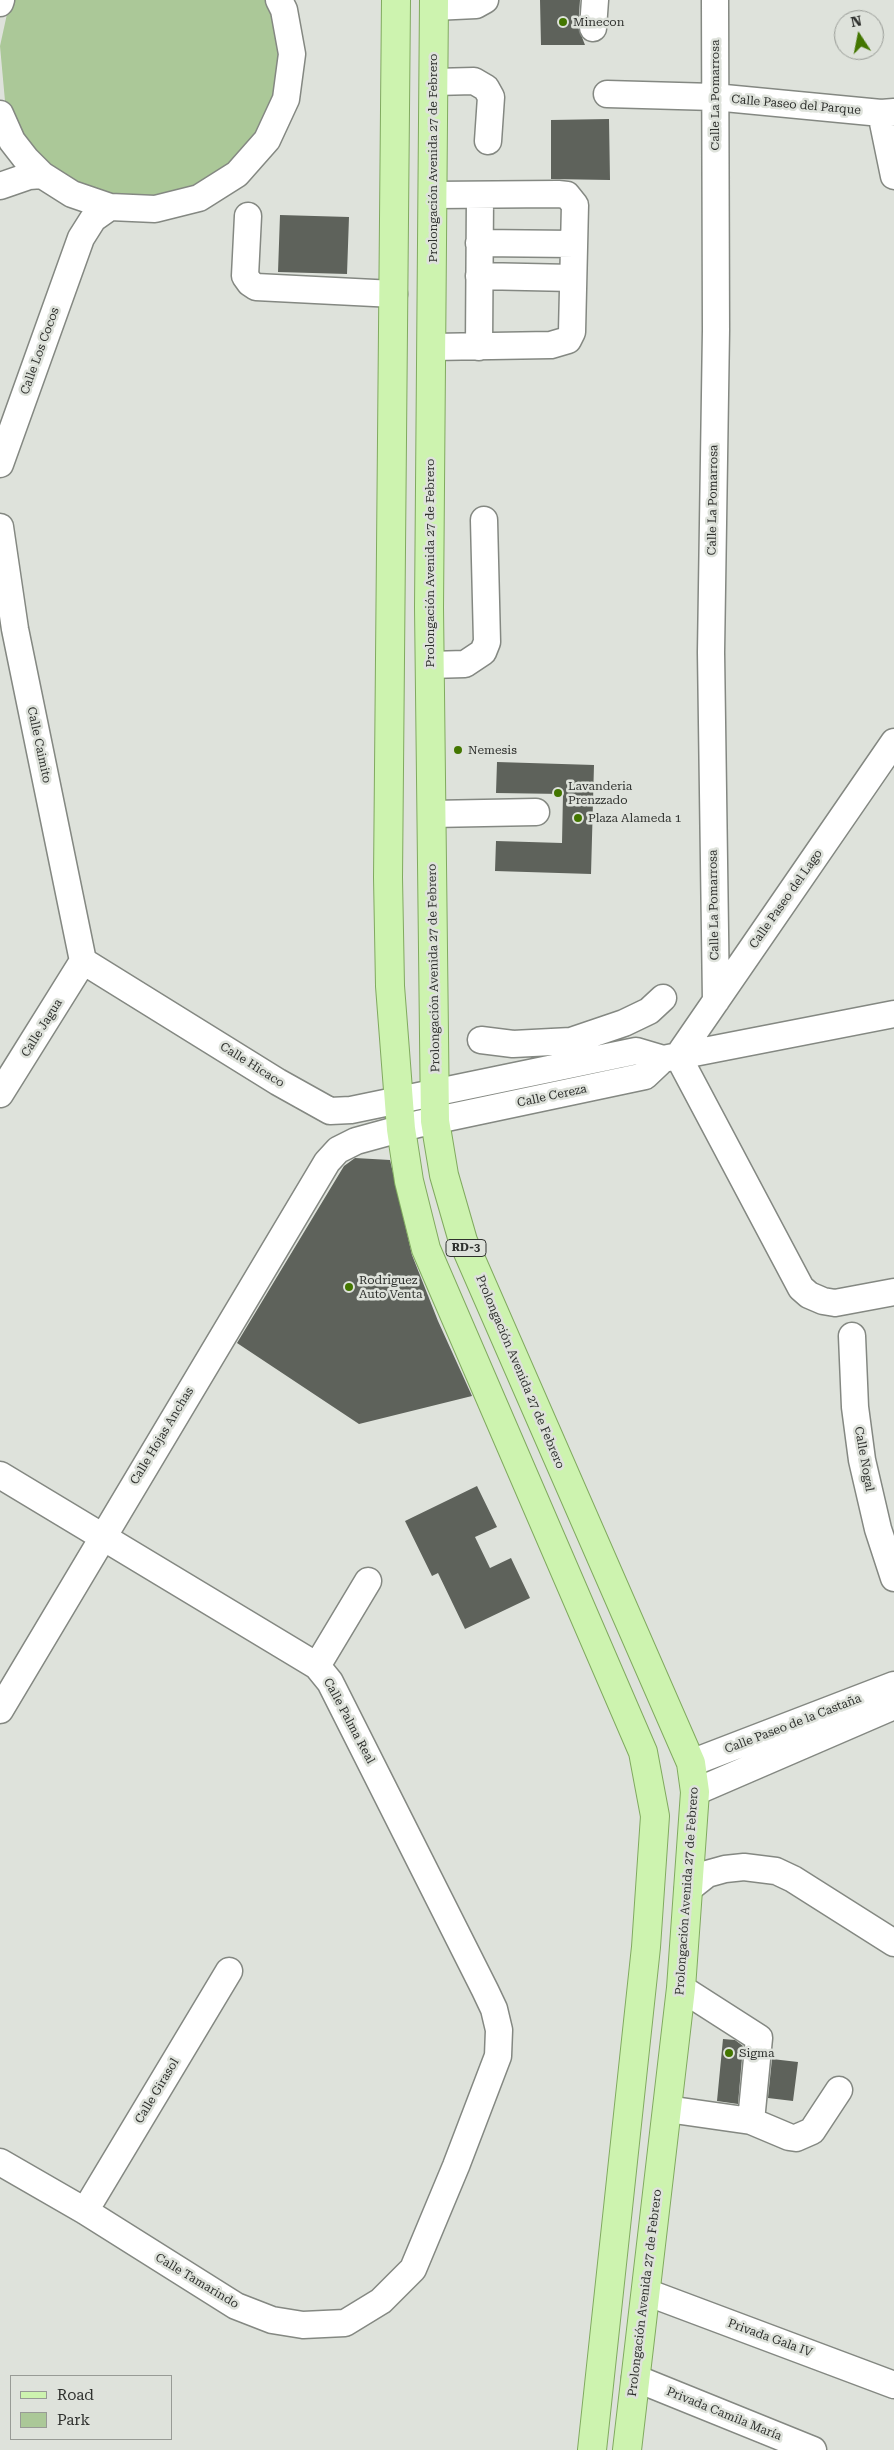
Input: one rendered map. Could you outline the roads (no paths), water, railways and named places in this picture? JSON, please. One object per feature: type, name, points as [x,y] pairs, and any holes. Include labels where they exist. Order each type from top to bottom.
[{"type":"main road","name":"RD-3","points":[[396,0],[388,877],[390,986],[397,1100],[401,1129],[409,1181],[426,1249],[643,1752],[651,1785],[655,1816],[652,1882],[592,2450]]},
{"type":"main road","name":"Prolongación Avenida 27 de Febrero","points":[[434,4],[430,665],[435,1121],[444,1175],[463,1241],[691,1763],[695,1792],[681,1988],[627,2450]]},
{"type":"street","points":[[0,114],[12,141],[42,174],[72,194],[110,207],[155,209],[199,198],[238,174],[267,140],[286,99],[292,54],[284,10],[279,0]]},
{"type":"street","points":[[434,4],[476,4],[485,0]]},
{"type":"street","points":[[593,28],[595,0]]},
{"type":"street","name":"Calle La Pomarrosa","points":[[715,0],[716,330],[711,652],[716,1001]]},
{"type":"street","points":[[434,82],[474,81],[486,88],[491,97],[488,141]]},
{"type":"street","name":"Calle Paseo del Parque","points":[[607,94],[714,97],[887,112]]},
{"type":"street","points":[[887,112],[894,176]]},
{"type":"street","points":[[0,177],[10,155],[12,141]]},
{"type":"street","points":[[0,186],[29,176],[42,174]]},
{"type":"street","name":"Calle Los Cocos","points":[[72,194],[80,215],[81,238]]},
{"type":"street","points":[[432,347],[551,346],[568,340],[572,332],[575,205],[566,195],[433,195]]},
{"type":"street","points":[[479,346],[480,195]]},
{"type":"street","name":"Calle Los Cocos","points":[[0,464],[81,238],[93,219],[110,207]]},
{"type":"street","points":[[248,216],[245,276],[256,287],[394,294]]},
{"type":"street","points":[[479,243],[574,244]]},
{"type":"street","points":[[479,276],[574,278]]},
{"type":"street","points":[[430,665],[466,664],[484,652],[487,642],[484,520]]},
{"type":"street","name":"Calle Caimito","points":[[0,527],[6,600],[83,961]]},
{"type":"street","name":"Calle Paseo del Lago","points":[[670,1058],[716,1001],[894,742]]},
{"type":"street","points":[[432,814],[536,812]]},
{"type":"street","name":"Calle Hicaco","points":[[83,961],[278,1082],[330,1111],[351,1110],[435,1092]]},
{"type":"street","name":"Calle Jagua","points":[[0,1094],[83,961]]},
{"type":"street","points":[[435,1092],[574,1052],[649,1010],[663,998]]},
{"type":"street","points":[[481,1040],[574,1052],[636,1051],[670,1058],[894,1014]]},
{"type":"street","points":[[670,1058],[801,1288],[809,1295],[835,1304],[894,1292]]},
{"type":"street","name":"Calle Cereza","points":[[326,1162],[338,1150],[356,1141],[435,1121],[645,1076],[670,1058]]},
{"type":"street","points":[[351,1110],[356,1141]]},
{"type":"street","name":"Calle Hojas Anchas","points":[[0,1710],[326,1162]]},
{"type":"street","name":"Calle Nogal","points":[[852,1336],[855,1407],[862,1460],[878,1529],[894,1578]]},
{"type":"street","name":"Calle Palma Real","points":[[0,1475],[317,1666],[330,1682],[485,1990],[494,2009],[499,2030]]},
{"type":"street","points":[[317,1666],[368,1582]]},
{"type":"street","name":"Calle Paseo de la Castaña","points":[[691,1763],[894,1685]]},
{"type":"street","name":"Calle Paseo de la Castaña","points":[[695,1792],[894,1706]]},
{"type":"street","points":[[688,1889],[707,1874],[725,1869],[744,1867],[776,1871],[793,1878],[894,1943]]},
{"type":"street","name":"Calle Girasol","points":[[85,2211],[229,1971]]},
{"type":"street","points":[[681,1988],[759,2038],[751,2121]]},
{"type":"street","name":"Calle Tamarindo","points":[[0,2162],[85,2211],[236,2306],[272,2320],[303,2325],[345,2323],[381,2301],[413,2270],[456,2166],[498,2056],[499,2030]]},
{"type":"street","points":[[667,2109],[751,2121],[789,2137],[804,2136],[812,2131],[839,2090]]},
{"type":"street","name":"Privada Gala IV","points":[[646,2292],[894,2385]]},
{"type":"street","name":"Privada Camila María","points":[[635,2378],[813,2450]]},
{"type":"place","name":"Minecon","points":[[563,22]]},
{"type":"place","name":"Nemesis","points":[[458,750]]},
{"type":"place","name":"Lavanderia Prenzzado","points":[[558,793]]},
{"type":"place","name":"Plaza Alameda 1","points":[[578,818]]},
{"type":"place","name":"Rodriguez Auto Venta","points":[[349,1287]]},
{"type":"place","name":"Sigma","points":[[729,2053]]}]
